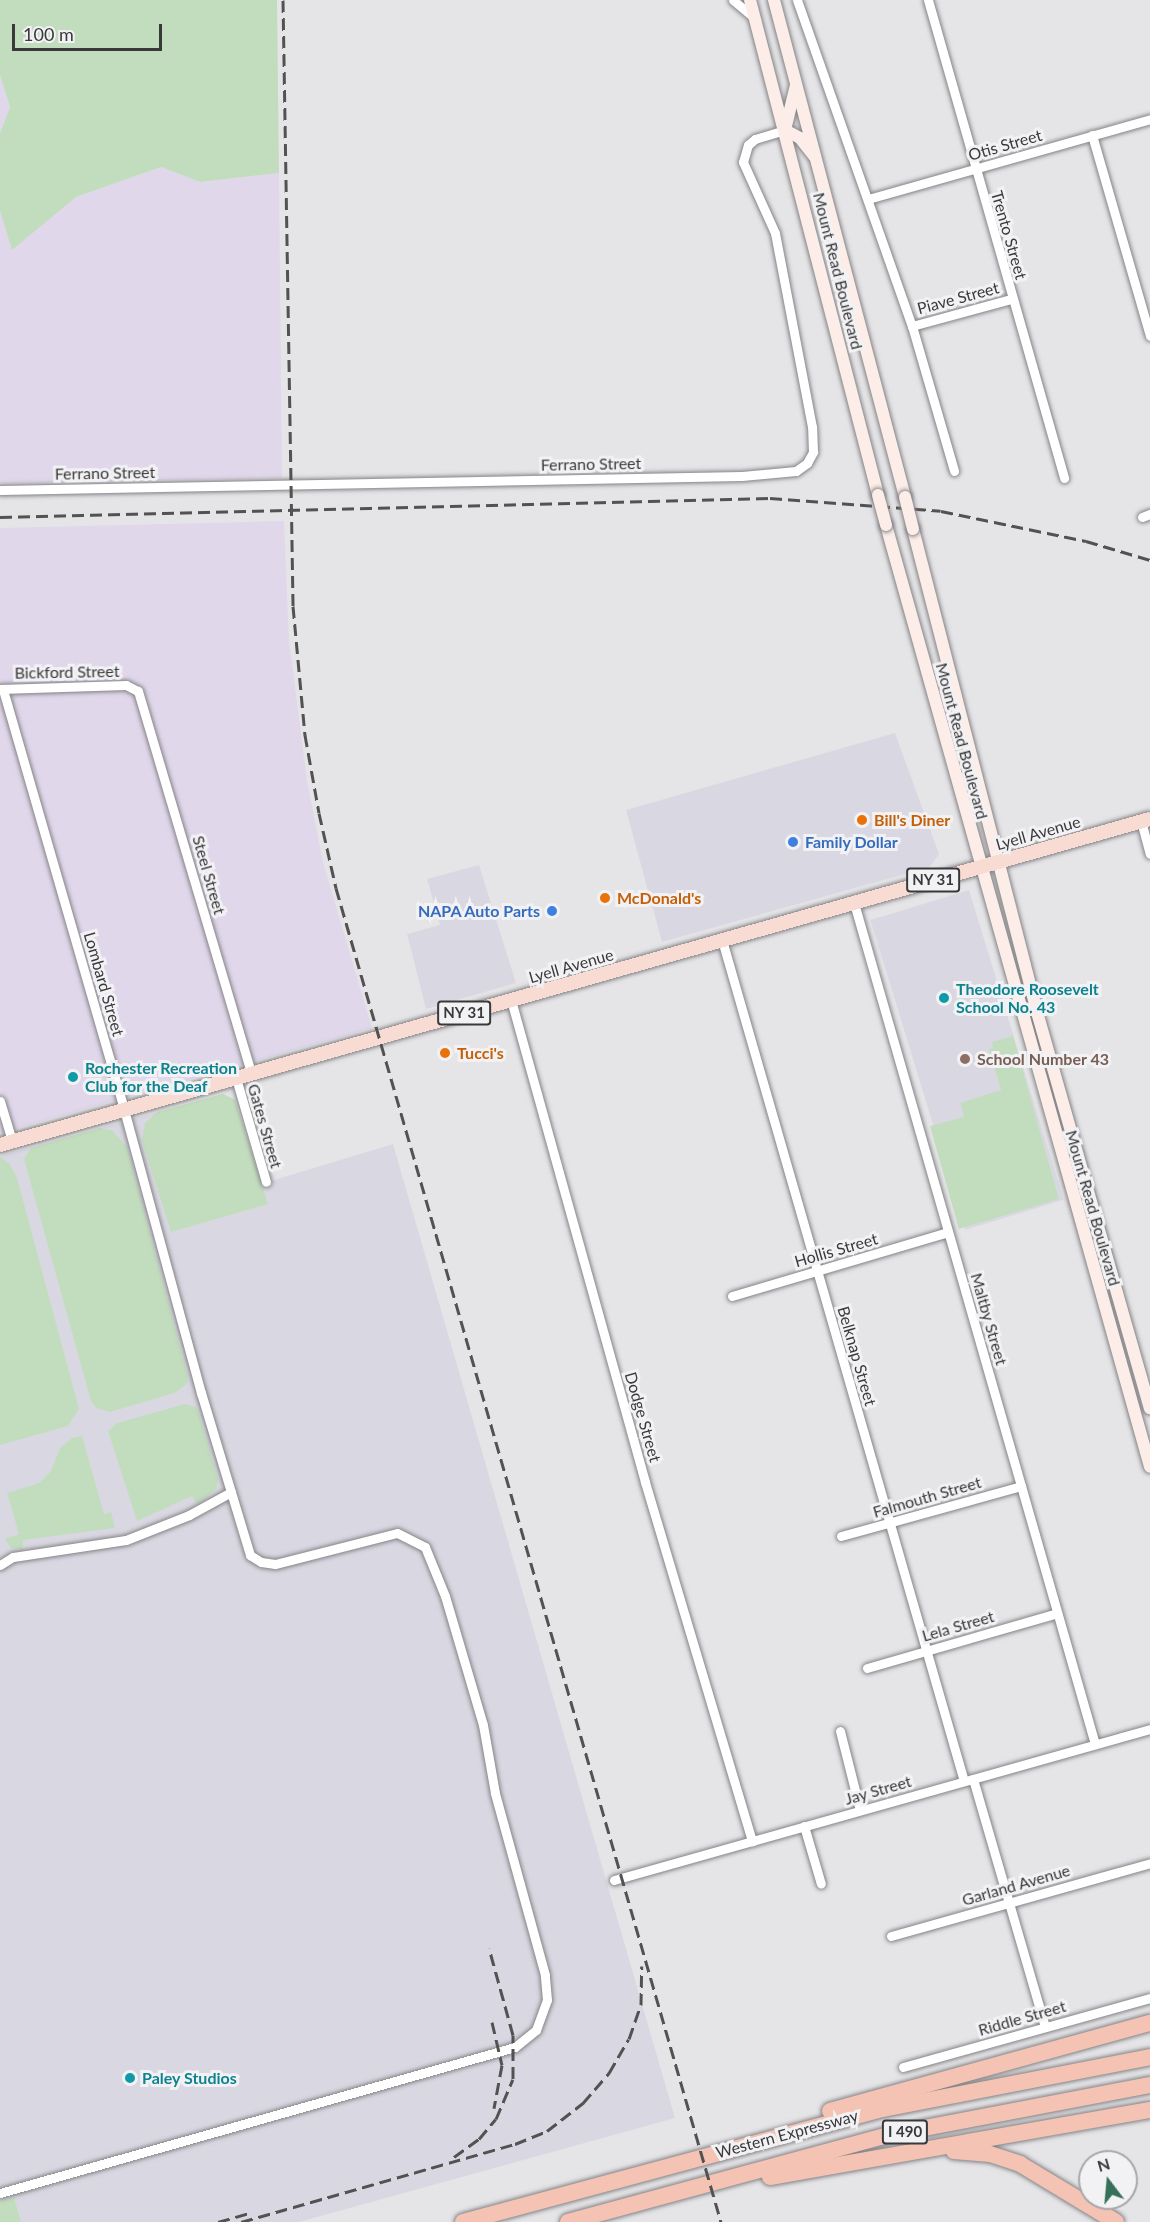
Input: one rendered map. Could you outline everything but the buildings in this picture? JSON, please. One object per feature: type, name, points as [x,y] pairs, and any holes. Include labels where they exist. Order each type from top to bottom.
[{"type":"highway","points":[[673,2164],[844,2107],[1150,2023]]},
{"type":"highway","name":"Western Expressway","points":[[463,2222],[673,2164],[918,2101],[1150,2057]]},
{"type":"highway","name":"Western Expressway","points":[[568,2222],[910,2130],[1150,2085]]},
{"type":"highway","points":[[664,2196],[1150,2109]]},
{"type":"highway","points":[[896,2154],[961,2151],[1008,2159],[1116,2222]]},
{"type":"main road","name":"Mount Read Boulevard","points":[[750,0],[886,525],[1150,1467]]},
{"type":"main road","name":"Mount Read Boulevard","points":[[774,0],[820,166],[1037,1012],[1150,1408]]},
{"type":"main road","points":[[797,82],[785,130],[800,138],[820,166]]},
{"type":"main road","name":"Lyell Avenue","points":[[6,1143],[1145,820]]},
{"type":"street","points":[[733,0],[756,19]]},
{"type":"street","name":"Trento Street","points":[[928,0],[1011,299],[1064,478]]},
{"type":"street","points":[[801,1],[912,326],[954,471]]},
{"type":"street","name":"Otis Street","points":[[868,200],[1150,119]]},
{"type":"street","name":"Ferrano Street","points":[[0,490],[742,476],[796,471],[807,463],[813,452],[812,427],[775,233],[743,162],[748,145],[755,139],[785,130]]},
{"type":"street","points":[[1092,135],[1150,336]]},
{"type":"street","name":"Piave Street","points":[[912,326],[1011,299]]},
{"type":"street","name":"Bickford Street","points":[[1,688],[135,687]]},
{"type":"street","name":"Steel Street","points":[[135,687],[140,694],[251,1073]]},
{"type":"street","name":"Lombard Street","points":[[0,2193],[508,2049],[536,2030],[544,2015],[548,2000],[545,1975],[495,1793],[483,1725],[446,1596],[425,1547],[398,1533],[275,1564],[261,1562],[250,1555],[201,1393],[124,1109],[1,688]]},
{"type":"street","points":[[1145,820],[1150,854]]},
{"type":"street","name":"Maltby Street","points":[[854,903],[1095,1744]]},
{"type":"street","name":"Belknap Street","points":[[722,940],[926,1651],[1008,1903],[1045,2027]]},
{"type":"street","name":"Dodge Street","points":[[511,1000],[650,1498],[752,1841]]},
{"type":"street","name":"Gates Street","points":[[236,1078],[266,1182]]},
{"type":"street","points":[[0,1101],[6,1143]]},
{"type":"street","name":"Hollis Street","points":[[732,1296],[948,1232]]},
{"type":"street","name":"Falmouth Street","points":[[841,1536],[1021,1486]]},
{"type":"street","points":[[1,1563],[126,1540],[189,1515],[231,1492]]},
{"type":"street","name":"Lela Street","points":[[867,1668],[1057,1613]]},
{"type":"street","name":"Jay Street","points":[[614,1880],[1150,1729]]},
{"type":"street","points":[[840,1731],[860,1810]]},
{"type":"street","points":[[804,1826],[820,1884]]},
{"type":"street","name":"Garland Avenue","points":[[891,1936],[1150,1863]]},
{"type":"street","name":"Riddle Street","points":[[903,2067],[1150,1998]]},
{"type":"shaded area","points":[[0,75],[10,107],[0,133]]},
{"type":"shaded area","points":[[161,167],[200,182],[279,173],[282,478],[0,483],[0,211],[12,249],[76,197]]},
{"type":"shaded area","points":[[284,521],[289,640],[307,780],[323,862],[372,1028],[0,1133],[0,528]]},
{"type":"shaded area","points":[[895,733],[939,854],[930,867],[662,942],[626,810]]},
{"type":"shaded area","points":[[479,865],[516,983],[426,1009],[407,934],[440,925],[427,879]]},
{"type":"shaded area","name":"School Number 43","points":[[969,890],[1064,1200],[965,1230],[871,920]]},
{"type":"shaded area","points":[[223,1094],[235,1100],[261,1184],[393,1144],[675,2118],[299,2222],[0,2222],[0,1156]]},
{"type":"green space","points":[[0,0],[277,0],[279,173],[200,182],[161,167],[76,197],[12,250],[0,211],[0,133],[10,107],[0,75]]},
{"type":"green space","points":[[1013,1036],[1059,1199],[959,1229],[930,1126],[964,1117],[960,1103],[1001,1090],[989,1049],[993,1048],[992,1042]]},
{"type":"green space","points":[[223,1094],[235,1100],[268,1204],[171,1232],[142,1140],[145,1123],[157,1112]]},
{"type":"green space","points":[[100,1128],[112,1130],[127,1147],[188,1377],[187,1384],[174,1393],[110,1412],[96,1408],[91,1401],[24,1159],[31,1148]]},
{"type":"green space","points":[[0,1157],[10,1164],[17,1178],[79,1409],[68,1426],[0,1445]]},
{"type":"green space","points":[[185,1404],[196,1407],[199,1414],[218,1479],[216,1490],[197,1504],[192,1496],[137,1521],[108,1431],[117,1423]]},
{"type":"green space","points":[[82,1436],[104,1514],[111,1512],[115,1528],[23,1540],[23,1549],[11,1548],[5,1539],[19,1534],[7,1493],[39,1483],[51,1471],[60,1448],[72,1438]]},
{"type":"green space","points":[[14,2197],[21,2222],[0,2222],[0,2201]]},
{"type":"railway","points":[[283,0],[293,606],[305,735],[319,813],[336,888],[721,2222]]},
{"type":"railway","points":[[0,517],[770,498],[941,511],[1086,541],[1150,560]]},
{"type":"railway","points":[[454,2157],[479,2139],[496,2119],[513,2079],[513,2035],[489,1948]]},
{"type":"railway","points":[[241,2222],[515,2144],[547,2131],[583,2103],[609,2073],[629,2039],[641,2005],[642,1966]]},
{"type":"railway","points":[[492,2022],[502,2065],[494,2108]]},
{"type":"railway","points":[[218,2222],[250,2213]]},
{"type":"place","name":"Bill's Diner","points":[[862,820]]},
{"type":"place","name":"Family Dollar","points":[[793,842]]},
{"type":"place","name":"McDonald's","points":[[605,898]]},
{"type":"place","name":"NAPA Auto Parts","points":[[552,911]]},
{"type":"place","name":"Theodore Roosevelt School No. 43","points":[[944,998]]},
{"type":"place","name":"Tucci's","points":[[445,1053]]},
{"type":"place","name":"School Number 43","points":[[965,1059]]},
{"type":"place","name":"Rochester Recreation Club for the Deaf","points":[[73,1077]]},
{"type":"place","name":"Paley Studios","points":[[130,2078]]}]
